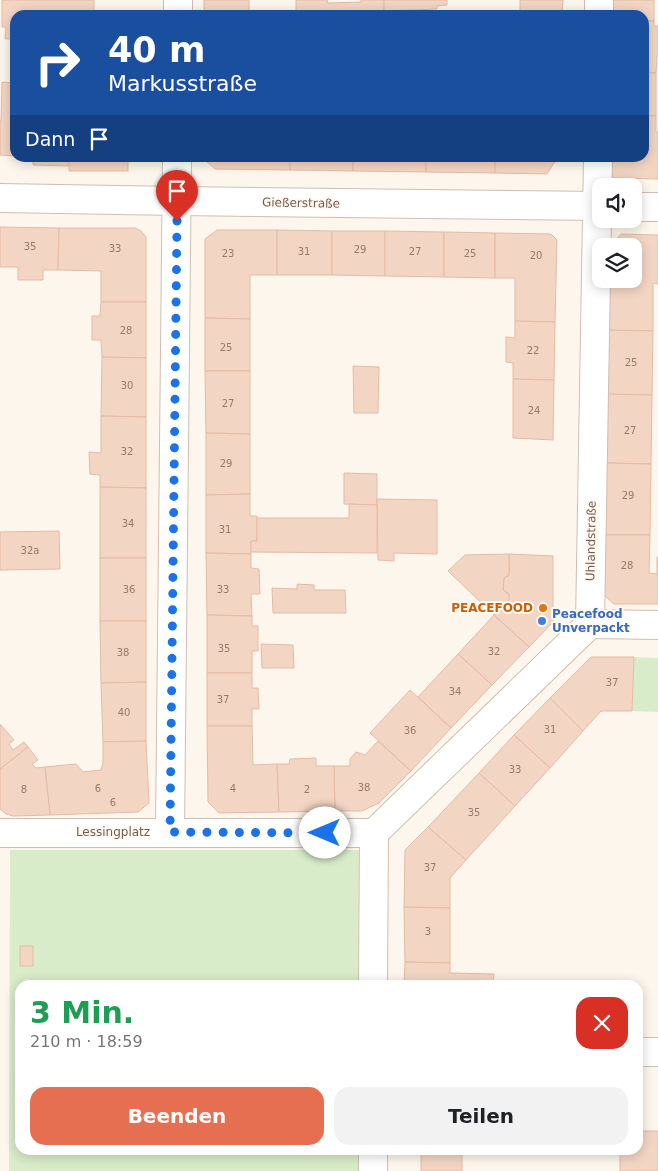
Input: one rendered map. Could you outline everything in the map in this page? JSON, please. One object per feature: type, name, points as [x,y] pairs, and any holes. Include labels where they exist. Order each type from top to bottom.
[{"type":"street","points":[[170,832],[177,162]]},
{"type":"street","name":"Uhlandstraße","points":[[598,162],[598,178]]},
{"type":"street","name":"Gießerstraße","points":[[0,198],[177,202],[592,206]]},
{"type":"street","points":[[642,207],[658,207]]},
{"type":"street","name":"Uhlandstraße","points":[[590,624],[599,228]]},
{"type":"street","points":[[373,980],[374,833],[590,624],[658,625]]},
{"type":"street","name":"Lessingplatz","points":[[0,833],[374,833]]},
{"type":"street","points":[[643,1052],[658,1052]]},
{"type":"street","points":[[372,1171],[373,1155]]},
{"type":"green space","points":[[634,657],[658,658],[658,712],[632,711]]},
{"type":"green space","points":[[10,850],[359,850],[358,980],[15,980],[15,1155],[358,1155],[358,1171],[9,1171]]},
{"type":"building","points":[[2,0],[94,0],[94,10],[10,10],[10,39],[5,39],[6,27],[2,27]]},
{"type":"building","points":[[204,0],[249,0],[249,10],[204,10]]},
{"type":"building","points":[[296,0],[327,0],[328,3],[384,0],[384,10],[296,10]]},
{"type":"building","points":[[384,0],[447,0],[447,5],[437,6],[437,9],[384,10]]},
{"type":"building","points":[[520,0],[563,0],[562,10],[520,10]]},
{"type":"building","points":[[610,0],[654,0],[654,21],[649,21],[649,10],[610,10]]},
{"type":"building","points":[[649,21],[654,21],[654,26],[658,26],[656,73],[649,73]]},
{"type":"building","points":[[649,73],[656,73],[656,116],[649,116]]},
{"type":"building","points":[[2,82],[10,83],[10,156],[0,155]]},
{"type":"building","points":[[649,116],[656,116],[658,179],[614,178],[607,170],[607,162],[649,162]]},
{"type":"building","points":[[33,162],[68,162],[68,166],[33,165]]},
{"type":"building","points":[[69,162],[128,162],[128,171],[69,171]]},
{"type":"building","points":[[207,162],[290,162],[290,170],[215,169]]},
{"type":"building","points":[[290,162],[353,162],[353,171],[290,170]]},
{"type":"building","points":[[353,162],[426,162],[426,172],[353,171]]},
{"type":"building","points":[[426,162],[495,162],[495,173],[426,172]]},
{"type":"building","points":[[495,162],[554,162],[547,174],[495,173]]},
{"type":"building","points":[[0,227],[59,228],[58,270],[43,270],[43,280],[18,280],[18,267],[0,267]]},
{"type":"building","points":[[59,228],[135,228],[141,231],[146,237],[146,302],[101,302],[101,271],[58,270]]},
{"type":"building","points":[[217,230],[277,230],[277,275],[250,275],[250,319],[205,318],[205,239]]},
{"type":"building","points":[[277,230],[332,231],[332,275],[277,275]]},
{"type":"building","points":[[332,231],[385,231],[385,276],[332,275]]},
{"type":"building","points":[[385,231],[444,232],[444,277],[385,276]]},
{"type":"building","points":[[444,232],[495,233],[495,278],[444,277]]},
{"type":"building","points":[[495,233],[551,234],[557,240],[555,322],[515,321],[515,278],[495,278]]},
{"type":"building","points":[[621,234],[658,235],[658,284],[653,283],[653,331],[608,330],[609,288],[642,288],[642,238],[617,238]]},
{"type":"building","points":[[101,302],[146,302],[146,358],[102,357],[101,340],[92,340],[92,316],[100,316]]},
{"type":"building","points":[[205,318],[250,319],[250,371],[205,371]]},
{"type":"building","points":[[515,321],[555,322],[554,380],[513,379],[513,363],[506,362],[506,337],[515,338]]},
{"type":"building","points":[[608,330],[653,331],[652,395],[607,394]]},
{"type":"building","points":[[102,357],[146,358],[146,417],[101,416]]},
{"type":"building","points":[[353,366],[379,367],[378,413],[354,413]]},
{"type":"building","points":[[205,371],[250,371],[250,434],[206,433]]},
{"type":"building","points":[[513,379],[554,380],[553,440],[513,438]]},
{"type":"building","points":[[607,394],[652,395],[651,464],[606,463]]},
{"type":"building","points":[[101,416],[146,417],[146,488],[100,487],[100,475],[90,474],[89,452],[101,453]]},
{"type":"building","points":[[206,433],[250,434],[250,494],[206,495]]},
{"type":"building","points":[[606,463],[651,464],[650,535],[605,535]]},
{"type":"building","points":[[344,473],[377,474],[377,505],[344,504]]},
{"type":"building","points":[[100,487],[146,488],[146,558],[100,558]]},
{"type":"building","points":[[250,494],[250,516],[257,516],[257,541],[251,541],[251,554],[206,553],[206,495]]},
{"type":"building","points":[[377,499],[437,500],[437,554],[394,553],[394,561],[378,560]]},
{"type":"building","points":[[349,504],[377,505],[377,553],[251,552],[251,541],[257,541],[257,518],[349,518]]},
{"type":"building","points":[[59,531],[60,569],[0,570],[0,532]]},
{"type":"building","points":[[605,535],[650,535],[649,573],[657,574],[658,557],[658,604],[614,604],[604,595]]},
{"type":"building","points":[[206,553],[251,554],[251,568],[259,569],[260,594],[251,594],[252,616],[207,615]]},
{"type":"building","points":[[509,554],[553,556],[553,622],[529,647],[494,615],[509,600],[509,594],[503,590],[504,578],[509,575]]},
{"type":"building","points":[[509,554],[509,575],[504,578],[503,590],[509,594],[509,600],[494,615],[448,571],[465,555]]},
{"type":"building","points":[[100,558],[146,558],[146,621],[100,621]]},
{"type":"building","points":[[297,584],[314,585],[314,590],[345,590],[346,613],[273,613],[272,588],[297,589]]},
{"type":"building","points":[[207,615],[252,616],[252,626],[258,626],[258,651],[252,651],[252,673],[207,673]]},
{"type":"building","points":[[494,615],[529,647],[492,685],[458,654]]},
{"type":"building","points":[[100,621],[146,621],[146,682],[101,683]]},
{"type":"building","points":[[261,644],[293,645],[294,668],[262,668]]},
{"type":"building","points":[[458,654],[492,685],[451,728],[418,697]]},
{"type":"building","points":[[591,657],[634,657],[632,711],[601,711],[583,731],[550,698]]},
{"type":"building","points":[[207,673],[252,673],[252,688],[258,688],[259,709],[252,709],[252,726],[207,726]]},
{"type":"building","points":[[146,682],[146,741],[103,742],[101,683]]},
{"type":"building","points":[[410,690],[451,728],[411,771],[370,733]]},
{"type":"building","points":[[550,698],[583,731],[550,768],[514,735]]},
{"type":"building","points":[[0,724],[14,740],[9,744],[13,750],[24,742],[28,747],[0,769]]},
{"type":"building","points":[[207,726],[252,726],[253,765],[277,764],[279,812],[219,813],[208,802]]},
{"type":"building","points":[[514,735],[550,768],[515,806],[479,773]]},
{"type":"building","points":[[146,741],[149,803],[138,812],[50,815],[45,767],[76,764],[83,772],[101,770],[103,742]]},
{"type":"building","points":[[378,741],[411,771],[379,803],[362,811],[335,811],[334,766],[350,766],[350,759],[356,752],[365,755]]},
{"type":"building","points":[[28,747],[38,760],[32,764],[36,768],[45,767],[50,815],[13,816],[6,814],[0,809],[0,769]]},
{"type":"building","points":[[316,758],[316,766],[334,766],[335,811],[279,812],[277,764],[289,764],[290,759]]},
{"type":"building","points":[[479,773],[515,806],[466,860],[428,827]]},
{"type":"building","points":[[428,827],[466,860],[450,878],[450,908],[404,907],[405,850]]},
{"type":"building","points":[[404,907],[450,908],[450,963],[405,962]]},
{"type":"building","points":[[20,946],[33,946],[33,966],[20,966]]},
{"type":"building","points":[[405,962],[450,963],[450,973],[494,974],[493,980],[404,980]]},
{"type":"building","points":[[643,1131],[658,1131],[658,1171],[620,1171],[620,1155],[643,1155]]},
{"type":"building","points":[[421,1155],[462,1155],[462,1171],[421,1171]]},
{"type":"place","name":"PEACEFOOD","points":[[543,608]]},
{"type":"place","name":"Peacefood Unverpackt","points":[[542,621]]},
{"type":"route","points":[[177,221],[170,832],[325,833]]}]
